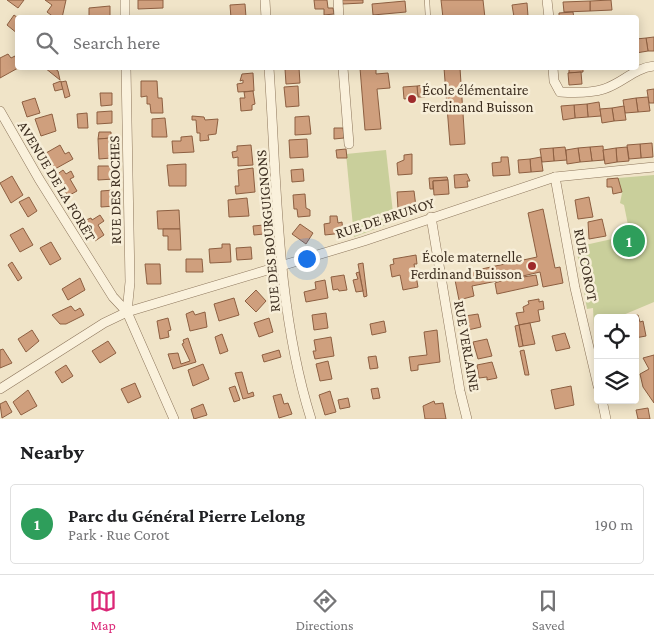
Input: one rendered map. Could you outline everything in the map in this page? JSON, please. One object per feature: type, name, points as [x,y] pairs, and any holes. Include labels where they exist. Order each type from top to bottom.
[{"type":"street","points":[[125,0],[125,15]]},
{"type":"street","points":[[265,0],[266,15]]},
{"type":"street","points":[[338,0],[339,15]]},
{"type":"street","points":[[547,0],[549,15]]},
{"type":"street","points":[[639,68],[654,66]]},
{"type":"street","name":"RUE DES ROCHES","points":[[126,70],[130,282],[127,312]]},
{"type":"street","name":"RUE DES BOURGUIGNONS","points":[[269,70],[282,266],[300,383],[311,419]]},
{"type":"street","points":[[342,70],[349,144]]},
{"type":"street","points":[[553,70],[554,82],[560,92],[573,93],[605,89],[636,70]]},
{"type":"street","name":"AVENUE DE LA FORÊT","points":[[0,111],[113,298],[127,312]]},
{"type":"street","name":"RUE DE BRUNOY","points":[[0,388],[104,323],[127,312],[282,266],[555,177],[654,167]]},
{"type":"street","name":"RUE COROT","points":[[555,177],[575,288],[594,369]]},
{"type":"street","name":"RUE VERLAINE","points":[[431,217],[460,391],[467,419]]},
{"type":"street","points":[[127,312],[174,419]]},
{"type":"street","points":[[603,404],[606,419]]},
{"type":"lane","points":[[427,0],[428,15]]},
{"type":"green space","points":[[386,150],[394,222],[354,237],[346,154]]},
{"type":"green space","points":[[654,175],[654,302],[626,314],[594,314],[594,327],[593,308],[587,309],[576,247],[630,235],[624,205],[620,203],[622,193],[618,178]]},
{"type":"building","points":[[7,0],[24,0],[18,8]]},
{"type":"building","points":[[45,0],[66,0],[63,15],[51,15],[47,12],[52,5]]},
{"type":"building","points":[[138,0],[163,0],[163,8],[138,9]]},
{"type":"building","points":[[314,0],[327,0],[328,8],[333,8],[334,14],[324,15],[324,9],[315,9]]},
{"type":"building","points":[[342,0],[363,0],[363,3],[343,4]]},
{"type":"building","points":[[441,0],[483,0],[485,15],[443,15]]},
{"type":"building","points":[[611,0],[612,10],[590,11],[590,1]]},
{"type":"building","points":[[405,1],[406,12],[373,15],[372,4]]},
{"type":"building","points":[[590,1],[590,11],[564,12],[563,2]]},
{"type":"building","points":[[527,3],[528,15],[514,15],[512,5]]},
{"type":"building","points":[[245,4],[246,15],[231,15],[230,5]]},
{"type":"building","points":[[110,6],[110,15],[89,15],[89,8]]},
{"type":"building","points":[[573,12],[574,15],[559,15],[559,13]]},
{"type":"building","points":[[14,15],[15,16],[15,32],[7,25]]},
{"type":"building","points":[[654,37],[654,51],[648,51],[646,38]]},
{"type":"building","points":[[646,38],[648,51],[639,52],[639,39]]},
{"type":"building","points":[[8,54],[11,58],[15,56],[15,70],[0,78],[0,58]]},
{"type":"building","points":[[48,70],[58,71],[60,80]]},
{"type":"building","points":[[285,70],[299,70],[300,83],[286,84]]},
{"type":"building","name":"École élémentaire Ferdinand Buisson","points":[[360,70],[376,70],[376,74],[388,73],[390,88],[377,89],[381,129],[365,130]]},
{"type":"building","points":[[444,70],[460,70],[465,144],[450,145]]},
{"type":"building","points":[[569,70],[583,70],[583,72],[569,73]]},
{"type":"building","points":[[581,72],[582,84],[569,85],[568,73]]},
{"type":"building","points":[[253,73],[254,91],[238,92],[237,84],[243,83],[243,80],[240,81],[242,74]]},
{"type":"building","points":[[61,81],[63,89],[55,91],[53,84]]},
{"type":"building","points":[[66,81],[70,96],[65,98],[61,82]]},
{"type":"building","points":[[141,81],[157,81],[158,98],[162,98],[163,113],[151,113],[150,104],[147,104],[147,96],[141,97]]},
{"type":"building","points":[[424,85],[425,97],[418,97],[417,86]]},
{"type":"building","points":[[298,86],[299,106],[286,107],[284,87]]},
{"type":"building","points":[[417,86],[418,97],[404,99],[403,87]]},
{"type":"building","points":[[654,89],[654,103],[649,103],[647,90]]},
{"type":"building","points":[[253,91],[255,104],[252,105],[252,110],[241,111],[240,98],[245,98],[244,92]]},
{"type":"building","points":[[100,93],[112,93],[112,105],[101,106]]},
{"type":"building","points":[[648,97],[650,111],[638,112],[636,98]]},
{"type":"building","points":[[35,98],[40,113],[27,117],[22,102]]},
{"type":"building","points":[[636,98],[638,112],[625,113],[623,100]]},
{"type":"building","points":[[599,102],[601,116],[588,117],[587,104]]},
{"type":"building","points":[[587,104],[588,117],[575,118],[574,105]]},
{"type":"building","points":[[574,105],[575,118],[563,120],[561,106]]},
{"type":"building","points":[[624,106],[626,120],[614,121],[612,108]]},
{"type":"building","points":[[612,108],[614,121],[602,123],[600,109]]},
{"type":"building","points":[[112,111],[112,123],[97,124],[97,112]]},
{"type":"building","points":[[87,113],[88,128],[78,128],[77,114]]},
{"type":"building","points":[[52,114],[56,131],[41,136],[35,119]]},
{"type":"building","points":[[192,116],[204,117],[205,120],[218,119],[216,134],[208,135],[209,140],[200,141],[196,120],[192,120]]},
{"type":"building","points":[[309,116],[311,134],[295,135],[295,117]]},
{"type":"building","points":[[165,118],[167,137],[152,137],[152,119]]},
{"type":"building","points":[[334,128],[343,128],[344,138],[334,139]]},
{"type":"building","points":[[99,132],[111,132],[111,138],[98,139]]},
{"type":"building","points":[[192,136],[194,152],[173,153],[172,141],[181,141],[181,137]]},
{"type":"building","points":[[111,138],[111,158],[99,159],[98,139]]},
{"type":"building","points":[[307,139],[308,157],[290,158],[289,140]]},
{"type":"building","points":[[652,143],[653,157],[641,158],[640,144]]},
{"type":"building","points":[[640,144],[641,158],[629,159],[627,145]]},
{"type":"building","points":[[60,145],[65,154],[69,152],[73,159],[55,169],[46,153]]},
{"type":"building","points":[[251,145],[253,165],[238,166],[238,157],[233,158],[232,152],[237,151],[237,146]]},
{"type":"building","points":[[603,146],[604,160],[592,161],[590,147]]},
{"type":"building","points":[[565,147],[567,160],[554,161],[553,148]]},
{"type":"building","points":[[590,147],[592,161],[580,162],[578,148]]},
{"type":"building","points":[[627,147],[629,161],[617,162],[616,148]]},
{"type":"building","points":[[553,148],[554,161],[542,162],[540,149]]},
{"type":"building","points":[[578,148],[580,162],[567,164],[566,150]]},
{"type":"building","points":[[616,148],[617,162],[605,164],[603,150]]},
{"type":"building","points":[[346,149],[347,158],[337,158],[336,150]]},
{"type":"building","points":[[412,154],[412,174],[398,175],[397,163],[404,160],[404,155]]},
{"type":"building","points":[[501,157],[508,157],[510,175],[493,176],[492,163],[501,162]]},
{"type":"building","points":[[541,157],[543,171],[531,172],[530,159]]},
{"type":"building","points":[[530,159],[531,172],[519,173],[518,160]]},
{"type":"building","points":[[186,164],[186,186],[169,186],[167,165]]},
{"type":"building","points":[[98,166],[114,166],[114,179],[98,180]]},
{"type":"building","points":[[253,168],[255,192],[236,194],[235,186],[239,186],[238,170]]},
{"type":"building","points":[[303,169],[304,181],[292,182],[291,170]]},
{"type":"building","points":[[63,170],[66,174],[71,171],[74,177],[70,179],[77,191],[68,196],[56,175]]},
{"type":"building","points":[[467,174],[470,181],[467,181],[468,187],[455,188],[454,175]]},
{"type":"building","points":[[12,176],[23,195],[11,203],[0,183]]},
{"type":"building","points":[[447,177],[448,180],[433,181],[433,189],[430,189],[429,178]]},
{"type":"building","points":[[618,178],[622,192],[613,194],[612,187],[607,187],[607,179]]},
{"type":"building","points":[[448,180],[449,194],[434,195],[433,181]]},
{"type":"building","points":[[114,190],[115,206],[101,207],[101,191]]},
{"type":"building","points":[[414,191],[416,207],[398,209],[397,192]]},
{"type":"building","points":[[305,194],[306,208],[310,210],[310,216],[298,217],[297,209],[294,209],[293,195]]},
{"type":"building","points":[[29,197],[37,211],[28,217],[19,202]]},
{"type":"building","points":[[589,197],[593,217],[578,219],[575,200]]},
{"type":"building","points":[[247,198],[249,216],[229,217],[228,200]]},
{"type":"building","points":[[543,209],[555,268],[560,267],[563,283],[543,287],[540,272],[510,279],[536,275],[538,285],[497,294],[495,283],[507,279],[472,286],[474,296],[459,300],[454,275],[537,257],[528,213]]},
{"type":"building","points":[[179,210],[180,229],[158,229],[157,211]]},
{"type":"building","points":[[100,215],[104,221],[98,225],[104,235],[95,241],[86,220],[91,218],[92,220]]},
{"type":"building","points":[[330,216],[337,216],[338,223],[342,222],[343,233],[325,235],[324,224],[330,223]]},
{"type":"building","points":[[602,219],[606,236],[589,239],[588,222]]},
{"type":"building","points":[[300,224],[313,233],[306,244],[292,234]]},
{"type":"building","points":[[264,225],[264,234],[254,235],[253,226]]},
{"type":"building","points":[[23,228],[33,245],[20,252],[10,235]]},
{"type":"building","points":[[163,229],[180,229],[181,250],[168,250],[168,236],[163,236]]},
{"type":"building","points":[[51,242],[61,259],[50,265],[40,248]]},
{"type":"building","points":[[222,244],[230,244],[231,262],[210,263],[209,249],[222,248]]},
{"type":"building","points":[[251,247],[252,259],[237,260],[236,248]]},
{"type":"building","points":[[416,255],[417,264],[414,264],[418,287],[403,290],[400,275],[392,277],[390,265],[394,264],[393,259]]},
{"type":"building","points":[[186,259],[202,259],[203,272],[186,272]]},
{"type":"building","points":[[12,262],[22,278],[18,281],[8,265]]},
{"type":"building","points":[[363,263],[367,296],[364,297],[358,264]]},
{"type":"building","points":[[145,264],[160,264],[161,284],[147,284]]},
{"type":"building","points":[[359,272],[363,291],[356,292],[353,280],[358,279],[356,273]]},
{"type":"building","points":[[344,275],[347,290],[333,290],[331,277]]},
{"type":"building","points":[[80,278],[85,290],[68,300],[62,289]]},
{"type":"building","points":[[325,280],[328,298],[306,302],[304,292],[316,289],[315,282]]},
{"type":"building","points":[[256,290],[266,301],[256,312],[245,301]]},
{"type":"building","points":[[234,298],[239,315],[219,321],[214,304]]},
{"type":"building","points":[[539,299],[539,302],[543,301],[544,309],[538,310],[540,321],[519,325],[516,313],[524,312],[523,307],[529,304],[528,301]]},
{"type":"building","points":[[71,306],[75,311],[80,308],[84,315],[66,324],[60,324],[52,315]]},
{"type":"building","points":[[193,311],[195,315],[205,312],[207,327],[190,331],[186,314]]},
{"type":"building","points":[[326,313],[328,328],[314,330],[312,315]]},
{"type":"building","points":[[478,314],[481,327],[468,330],[465,316]]},
{"type":"building","points":[[168,318],[171,330],[168,331],[169,337],[160,339],[157,321]]},
{"type":"building","points":[[269,318],[273,332],[259,337],[254,323]]},
{"type":"building","points":[[639,318],[640,322],[643,321],[646,336],[639,337]]},
{"type":"building","points":[[384,321],[386,332],[372,335],[370,324]]},
{"type":"building","points":[[530,323],[535,344],[523,346],[519,325]]},
{"type":"building","points":[[519,325],[523,346],[519,347],[515,326]]},
{"type":"building","points":[[32,330],[39,341],[26,352],[18,339]]},
{"type":"building","points":[[437,330],[440,362],[418,365],[418,370],[411,371],[409,357],[427,355],[424,332]]},
{"type":"building","points":[[565,333],[570,348],[556,351],[552,336]]},
{"type":"building","points":[[222,334],[228,351],[220,354],[215,337]]},
{"type":"building","points":[[331,337],[334,356],[315,359],[313,351],[316,351],[314,340]]},
{"type":"building","points":[[188,338],[196,362],[173,369],[168,354],[178,353],[181,364],[190,361],[182,344],[184,343],[183,340]]},
{"type":"building","points":[[487,339],[492,356],[478,359],[473,342]]},
{"type":"building","points":[[108,341],[116,353],[100,363],[92,351]]},
{"type":"building","points":[[3,349],[12,363],[0,368],[0,350]]},
{"type":"building","points":[[279,350],[281,357],[264,362],[262,355]]},
{"type":"building","points":[[524,350],[529,375],[525,375],[520,351]]},
{"type":"building","points":[[654,355],[654,403],[643,387],[640,374],[649,369],[643,358]]},
{"type":"building","points":[[376,356],[378,368],[370,369],[368,357]]},
{"type":"building","points":[[328,361],[332,379],[320,381],[316,364]]},
{"type":"building","points":[[492,362],[497,378],[487,380],[487,377],[479,378],[477,365]]},
{"type":"building","points":[[203,364],[209,379],[193,386],[188,370]]},
{"type":"building","points":[[66,365],[73,376],[62,383],[55,372]]},
{"type":"building","points":[[242,372],[248,394],[253,392],[254,396],[243,399],[235,373]]},
{"type":"building","points":[[135,383],[141,397],[128,403],[121,389]]},
{"type":"building","points":[[235,386],[240,400],[234,402],[229,388]]},
{"type":"building","points":[[571,386],[574,405],[555,409],[551,390]]},
{"type":"building","points":[[378,388],[380,398],[373,399],[371,389]]},
{"type":"building","points":[[28,390],[37,406],[21,415],[13,402]]},
{"type":"building","points":[[330,391],[336,412],[325,415],[319,395]]},
{"type":"building","points":[[281,394],[284,404],[288,403],[292,414],[279,418],[273,396]]},
{"type":"building","points":[[348,398],[350,407],[340,409],[338,400]]},
{"type":"building","points":[[6,401],[12,412],[2,418],[0,404]]},
{"type":"building","points":[[434,401],[435,404],[443,403],[446,419],[425,419],[423,406]]},
{"type":"building","points":[[203,404],[207,415],[194,419],[191,409]]},
{"type":"building","points":[[648,408],[650,419],[638,419],[636,410]]},
{"type":"place","name":"École élémentaire Ferdinand Buisson","points":[[412,99]]},
{"type":"place","name":"Parc du Général Pierre Lelong","points":[[629,241]]},
{"type":"place","name":"École maternelle Ferdinand Buisson","points":[[532,266]]}]
